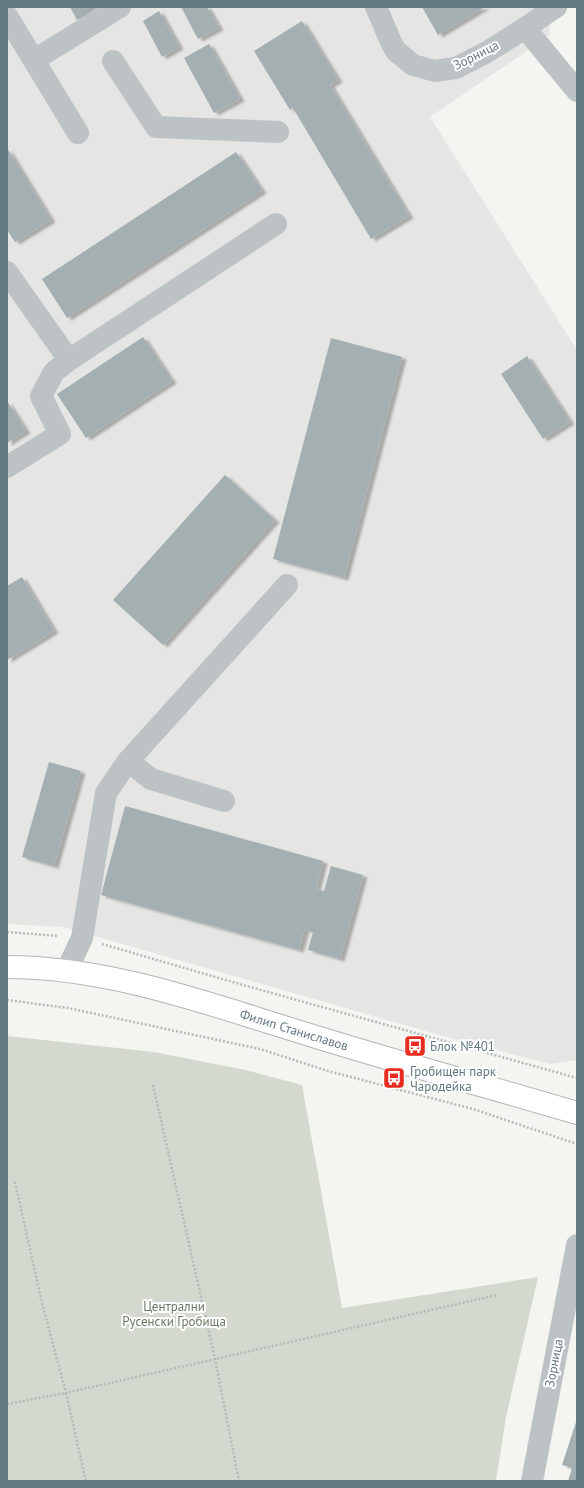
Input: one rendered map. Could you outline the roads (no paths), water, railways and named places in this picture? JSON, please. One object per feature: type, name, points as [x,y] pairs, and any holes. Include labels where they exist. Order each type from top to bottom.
[{"type":"main road","name":"Филип Станиславов","points":[[7,967],[67,970],[169,991],[314,1036],[577,1113]]},
{"type":"street","points":[[34,60],[120,7]]},
{"type":"street","name":"Зорница","points":[[376,7],[396,51],[413,65],[435,71],[456,68],[487,52],[556,7]]},
{"type":"street","points":[[7,16],[78,132]]},
{"type":"street","points":[[525,28],[577,91]]},
{"type":"street","points":[[113,61],[156,127],[278,132]]},
{"type":"street","points":[[7,467],[60,434],[41,396],[54,372],[69,360],[276,224]]},
{"type":"street","points":[[7,272],[69,360]]},
{"type":"street","points":[[67,970],[82,938],[106,793],[128,762],[287,585]]},
{"type":"street","points":[[128,762],[151,778],[224,800]]},
{"type":"street","name":"Зорница","points":[[532,1481],[577,1245]]},
{"type":"place","name":"Блок №401","points":[[415,1046]]},
{"type":"place","name":"Гробищен парк Чародейка","points":[[394,1078]]},
{"type":"park label","name":"Централни Русенски Гробища","points":[[174,1314]]}]
